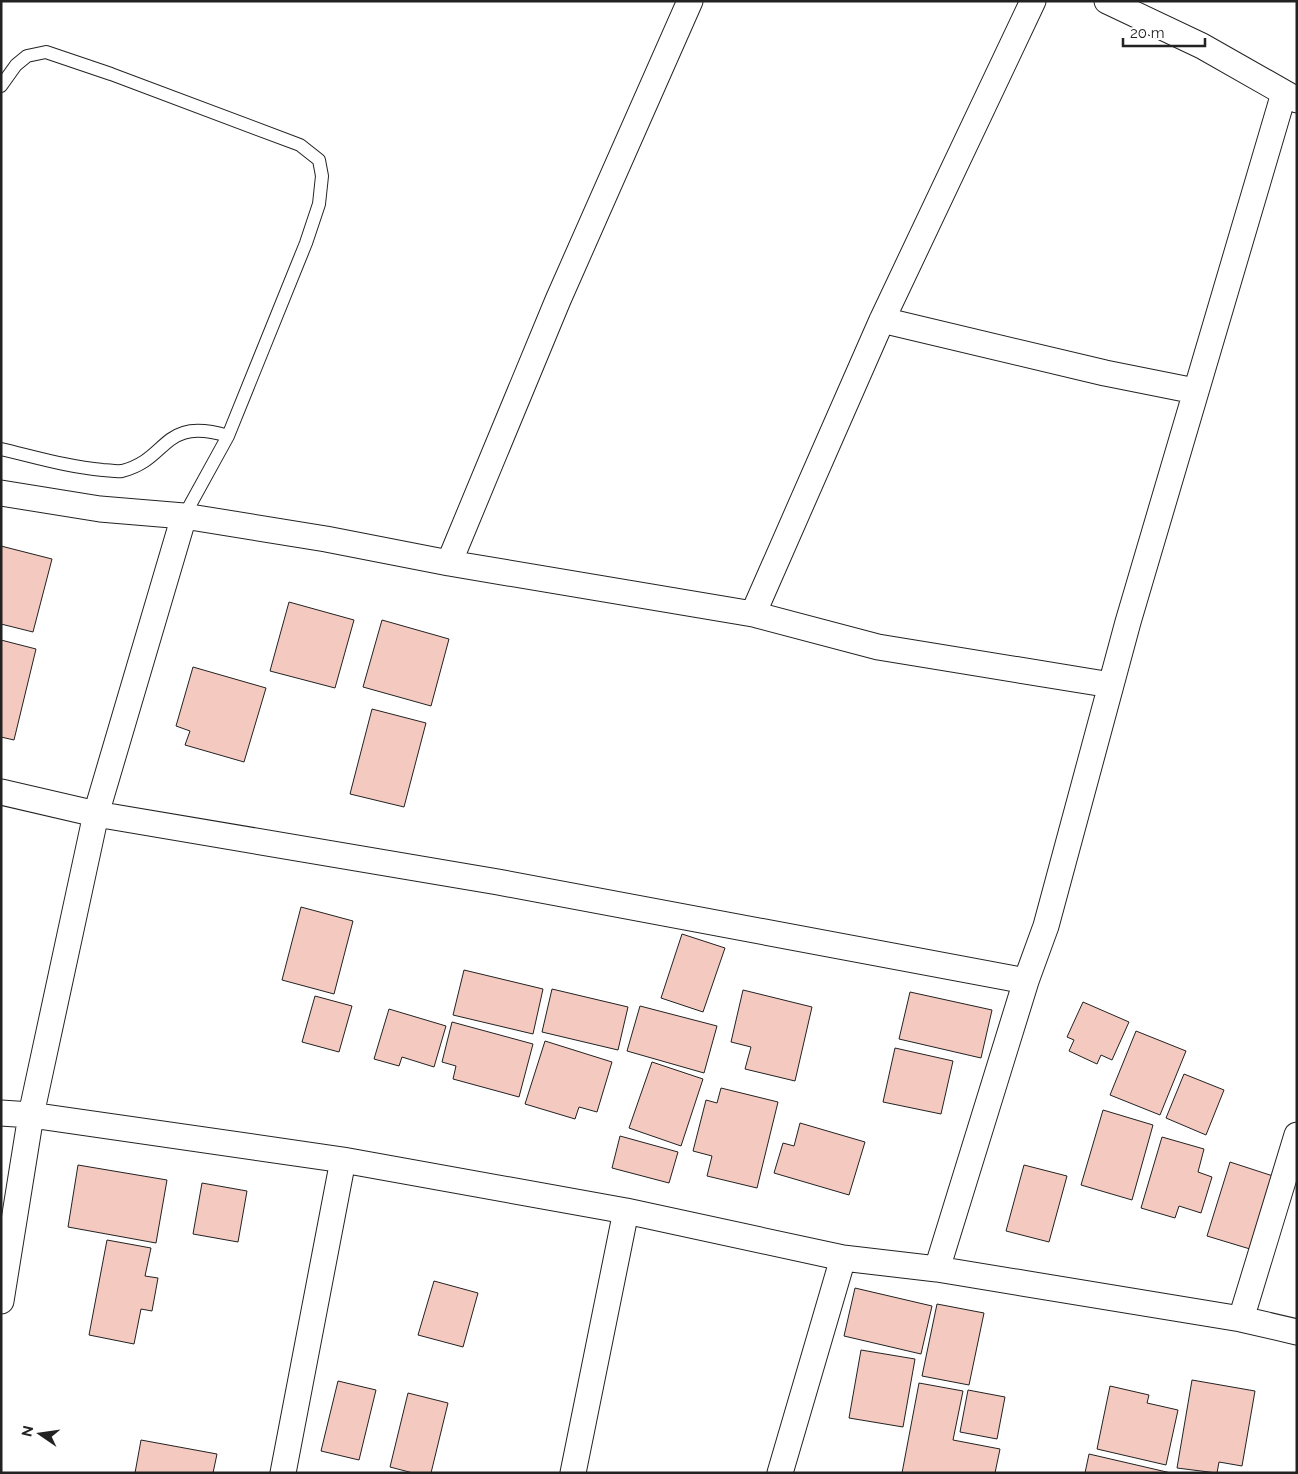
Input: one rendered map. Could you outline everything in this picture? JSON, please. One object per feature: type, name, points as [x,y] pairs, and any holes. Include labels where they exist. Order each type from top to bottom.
[{"type":"street","points":[[450,563],[558,300],[690,1]]},
{"type":"street","points":[[753,614],[882,320],[1032,1]]},
{"type":"street","points":[[937,1269],[1026,981],[1046,926],[1110,685],[1195,391],[1290,96],[1202,46],[1107,1]]},
{"type":"street","points":[[882,320],[1105,373],[1195,391]]},
{"type":"street","points":[[1,493],[100,509],[184,516],[753,614],[878,647],[1110,685]]},
{"type":"street","points":[[1,1300],[31,1115],[96,814],[184,516]]},
{"type":"street","points":[[1,792],[96,814],[498,882],[1026,981]]},
{"type":"street","points":[[1,1113],[31,1115],[343,1160],[626,1211],[842,1258],[937,1269],[1241,1319],[1297,1332]]},
{"type":"street","points":[[1241,1319],[1297,1135]]},
{"type":"street","points":[[283,1473],[343,1160]]},
{"type":"street","points":[[573,1473],[626,1211]]},
{"type":"street","points":[[780,1473],[842,1258]]},
{"type":"lane","points":[[1,86],[16,65],[27,56],[46,52],[111,74],[300,146],[318,160],[322,176],[319,204],[306,244],[228,436],[184,516]]},
{"type":"lane","points":[[1,448],[77,468],[120,471],[134,466],[175,434],[197,430],[228,436]]},
{"type":"building","points":[[1,546],[52,559],[33,632],[1,624]]},
{"type":"building","points":[[289,602],[354,620],[335,688],[270,671]]},
{"type":"building","points":[[382,620],[449,639],[431,706],[363,687]]},
{"type":"building","points":[[1,640],[36,649],[14,740],[1,737]]},
{"type":"building","points":[[193,667],[266,688],[244,762],[185,745],[190,731],[176,726]]},
{"type":"building","points":[[372,709],[426,723],[404,807],[350,794]]},
{"type":"building","points":[[301,907],[353,921],[334,994],[282,980]]},
{"type":"building","points":[[682,934],[725,948],[703,1012],[661,998]]},
{"type":"building","points":[[464,970],[543,989],[533,1034],[453,1015]]},
{"type":"building","points":[[552,989],[628,1007],[618,1050],[542,1032]]},
{"type":"building","points":[[743,990],[812,1007],[795,1081],[745,1069],[751,1047],[731,1042]]},
{"type":"building","points":[[910,992],[992,1010],[981,1058],[899,1039]]},
{"type":"building","points":[[315,996],[352,1006],[339,1052],[302,1042]]},
{"type":"building","points":[[1083,1002],[1129,1022],[1112,1060],[1101,1055],[1097,1064],[1069,1051],[1074,1040],[1067,1037]]},
{"type":"building","points":[[640,1006],[717,1026],[704,1073],[627,1051]]},
{"type":"building","points":[[389,1009],[446,1026],[434,1067],[402,1057],[399,1066],[374,1059]]},
{"type":"building","points":[[452,1022],[533,1044],[519,1097],[453,1079],[456,1066],[442,1062]]},
{"type":"building","points":[[1136,1031],[1186,1051],[1160,1115],[1110,1095]]},
{"type":"building","points":[[545,1041],[612,1062],[597,1112],[579,1107],[575,1119],[525,1104]]},
{"type":"building","points":[[895,1048],[953,1061],[941,1114],[883,1102]]},
{"type":"building","points":[[652,1062],[703,1079],[681,1146],[629,1128]]},
{"type":"building","points":[[1184,1074],[1224,1090],[1206,1135],[1166,1118]]},
{"type":"building","points":[[721,1088],[778,1102],[757,1188],[707,1176],[712,1156],[693,1151],[706,1100],[717,1103]]},
{"type":"building","points":[[1103,1110],[1153,1125],[1132,1200],[1081,1185]]},
{"type":"building","points":[[800,1123],[865,1142],[849,1195],[774,1173],[783,1143],[794,1146]]},
{"type":"building","points":[[620,1136],[678,1152],[669,1183],[612,1168]]},
{"type":"building","points":[[1162,1137],[1204,1149],[1198,1172],[1212,1177],[1201,1213],[1179,1206],[1175,1218],[1141,1208]]},
{"type":"building","points":[[1230,1162],[1273,1176],[1250,1249],[1207,1236]]},
{"type":"building","points":[[78,1165],[167,1180],[156,1243],[68,1227]]},
{"type":"building","points":[[1024,1165],[1067,1176],[1049,1242],[1006,1231]]},
{"type":"building","points":[[202,1183],[247,1191],[238,1242],[193,1234]]},
{"type":"building","points":[[107,1240],[151,1248],[145,1276],[158,1278],[152,1311],[141,1309],[134,1344],[89,1335]]},
{"type":"building","points":[[434,1281],[478,1293],[463,1347],[418,1335]]},
{"type":"building","points":[[855,1288],[932,1306],[921,1354],[844,1336]]},
{"type":"building","points":[[937,1304],[984,1313],[969,1385],[922,1376]]},
{"type":"building","points":[[861,1350],[915,1359],[903,1427],[849,1418]]},
{"type":"building","points":[[1192,1380],[1255,1391],[1242,1466],[1219,1462],[1217,1473],[1177,1468]]},
{"type":"building","points":[[338,1381],[376,1390],[359,1460],[321,1451]]},
{"type":"building","points":[[919,1383],[963,1391],[953,1440],[1000,1449],[995,1473],[902,1473]]},
{"type":"building","points":[[1110,1386],[1149,1395],[1147,1403],[1178,1410],[1166,1465],[1097,1449]]},
{"type":"building","points":[[968,1390],[1005,1397],[997,1439],[960,1432]]},
{"type":"building","points":[[408,1393],[448,1403],[431,1473],[413,1473],[390,1467]]},
{"type":"building","points":[[141,1440],[217,1454],[213,1473],[135,1473]]},
{"type":"building","points":[[1089,1454],[1171,1473],[1085,1473]]}]
